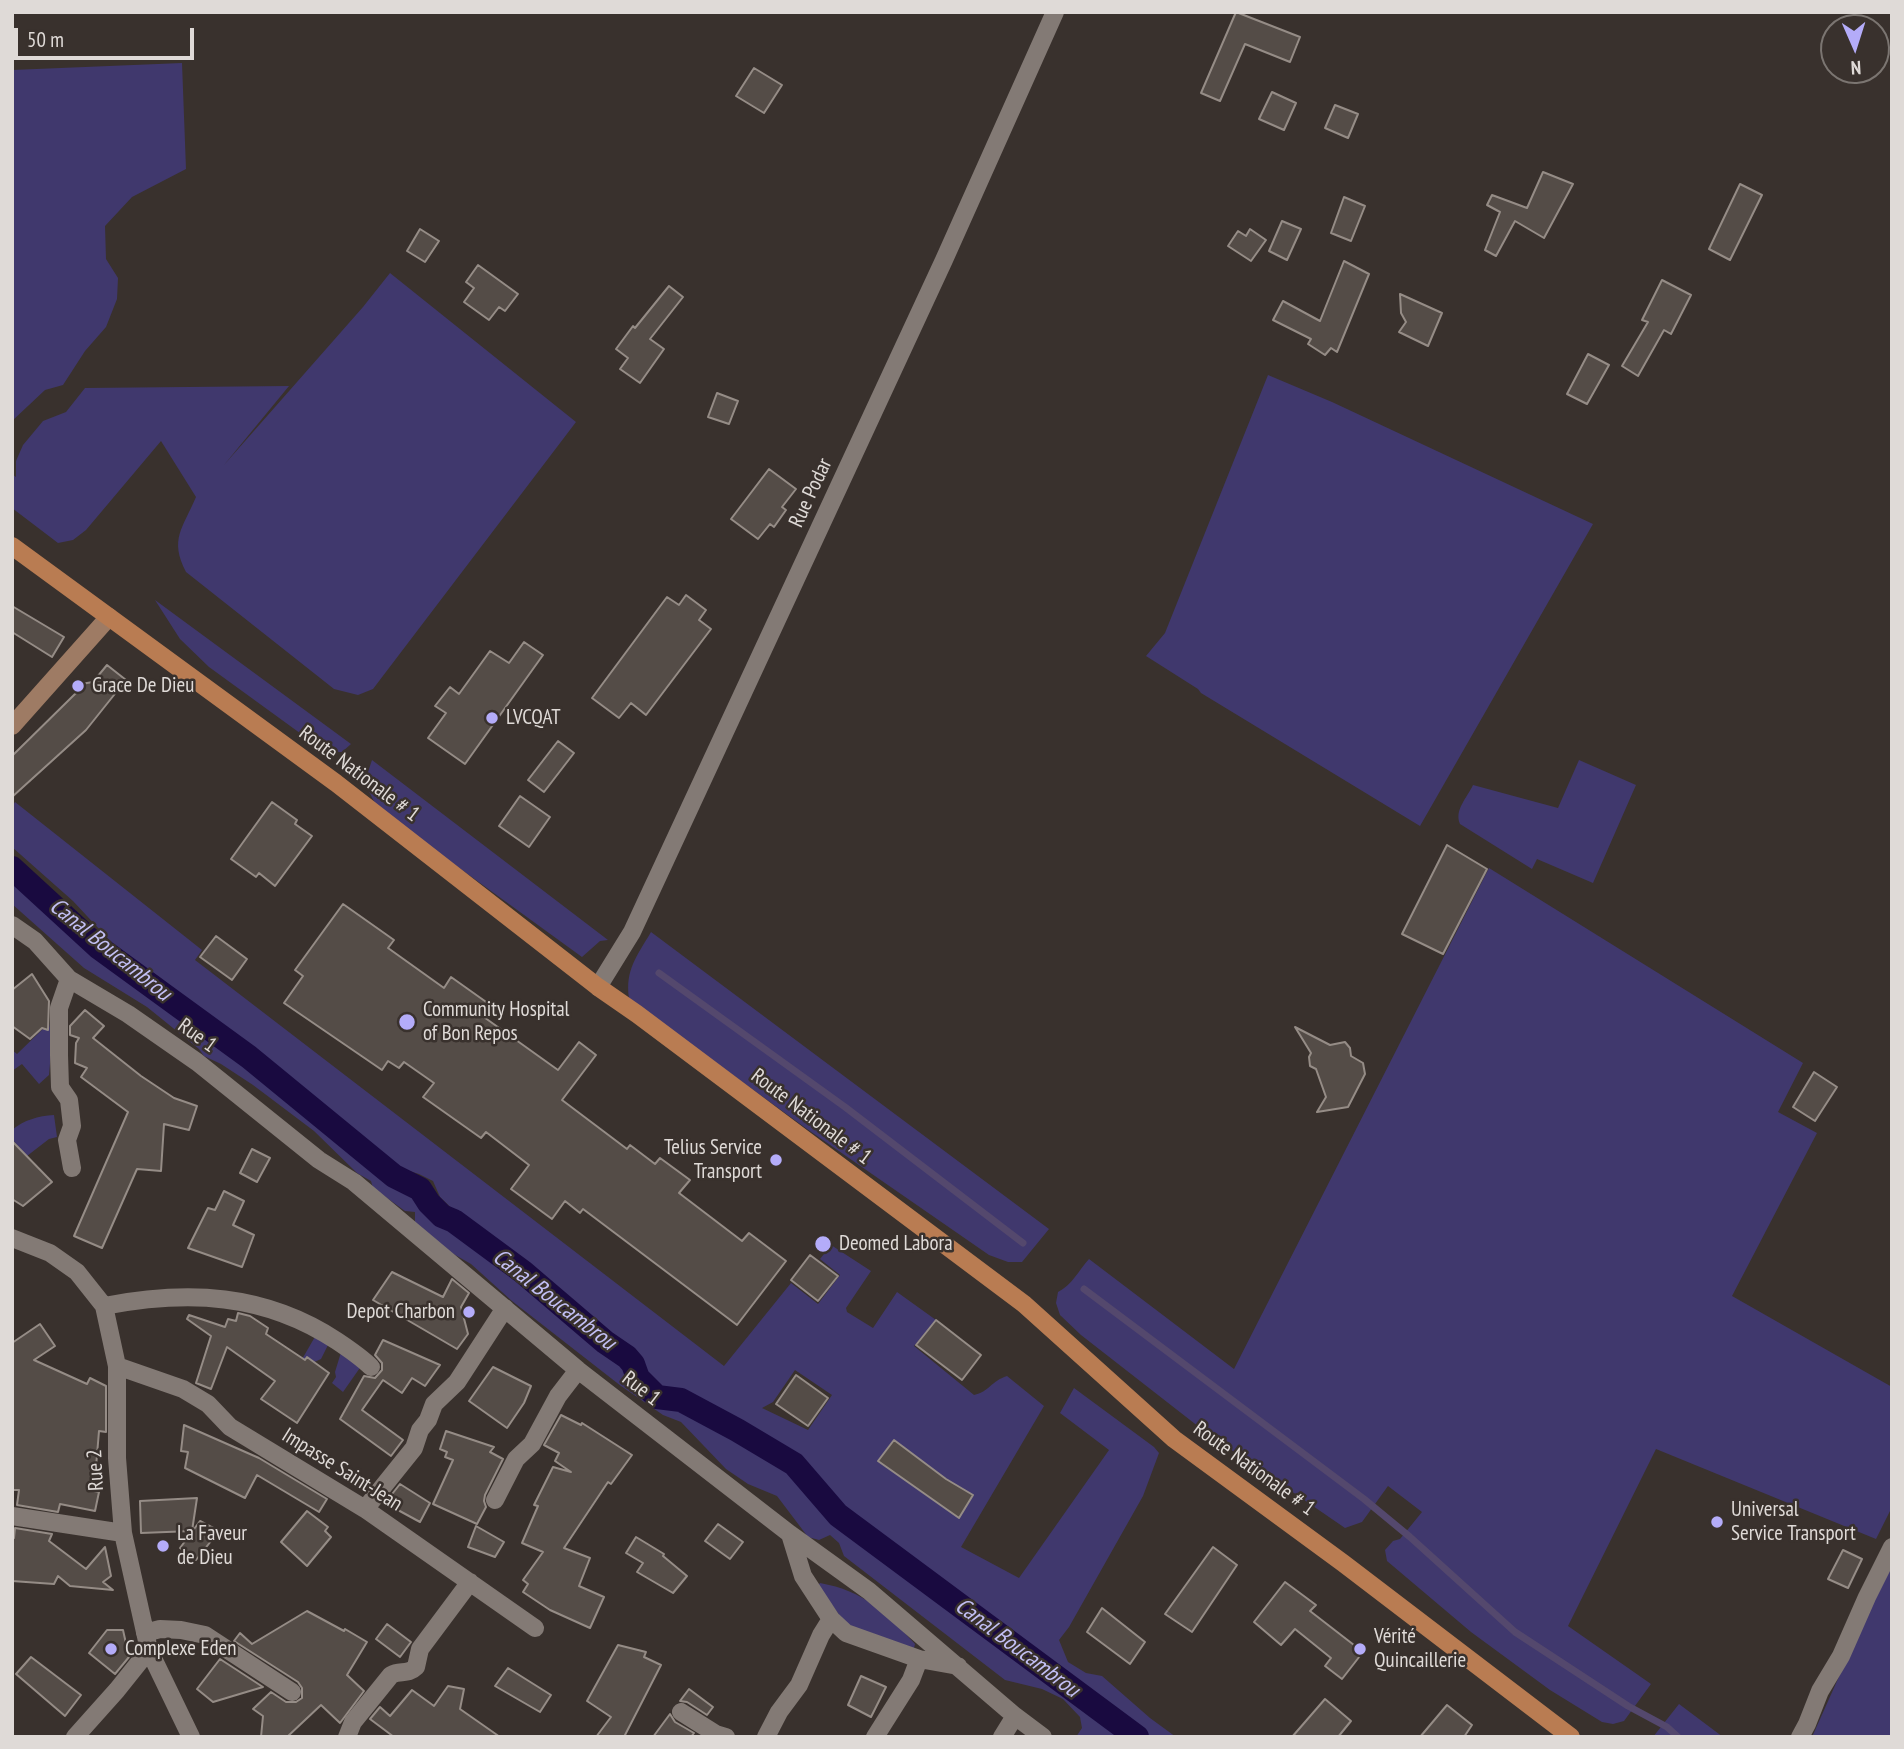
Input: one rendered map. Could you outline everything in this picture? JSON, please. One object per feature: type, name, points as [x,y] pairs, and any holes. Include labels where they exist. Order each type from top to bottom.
[{"type":"main road","name":"Route Nationale # 1","points":[[12,546],[336,783],[598,987],[1024,1304],[1174,1440],[1343,1563],[1571,1737]]},
{"type":"street","name":"Rue Podar","points":[[598,987],[632,932],[944,260],[1055,12]]},
{"type":"street","points":[[12,726],[108,617]]},
{"type":"street","name":"Rue 1","points":[[12,925],[35,941],[69,979],[128,1014],[197,1062],[319,1160],[354,1182],[578,1370],[790,1534],[869,1591],[1043,1737]]},
{"type":"street","points":[[69,979],[59,1008],[59,1055],[61,1087],[69,1100],[72,1126],[67,1140],[72,1168]]},
{"type":"street","name":"Rue 2","points":[[13,1240],[50,1253],[77,1272],[104,1306],[117,1366],[117,1458],[123,1533],[147,1641],[191,1737]]},
{"type":"street","points":[[104,1306],[134,1299],[166,1297],[247,1301],[271,1307],[313,1325],[363,1358],[371,1367]]},
{"type":"street","points":[[365,1509],[414,1448],[434,1404],[457,1382],[505,1308]]},
{"type":"street","name":"Impasse Saint-Jean","points":[[117,1366],[183,1389],[208,1404],[230,1427],[365,1509],[535,1628]]},
{"type":"street","points":[[495,1500],[516,1459],[532,1444],[558,1396],[578,1370]]},
{"type":"street","points":[[12,1516],[123,1533]]},
{"type":"street","points":[[790,1534],[803,1576],[831,1619],[846,1633],[919,1660],[958,1666]]},
{"type":"street","points":[[1800,1737],[1892,1547]]},
{"type":"street","points":[[347,1737],[353,1722],[391,1675],[397,1672],[408,1673],[416,1667],[420,1650],[470,1582]]},
{"type":"street","points":[[766,1737],[779,1712],[799,1685],[831,1619]]},
{"type":"street","points":[[75,1737],[117,1690],[147,1641],[160,1629],[205,1635],[292,1692]]},
{"type":"street","points":[[875,1737],[911,1679],[919,1660]]},
{"type":"street","points":[[681,1712],[716,1734],[726,1737]]},
{"type":"street","points":[[1002,1737],[1015,1716]]},
{"type":"shaded area","points":[[182,63],[186,169],[132,197],[105,226],[106,259],[118,278],[117,299],[106,327],[85,351],[63,385],[45,390],[12,421],[12,70]]},
{"type":"shaded area","points":[[390,273],[576,422],[373,689],[358,695],[334,689],[186,572],[178,542],[196,497],[161,441],[86,530],[73,540],[58,543],[12,508],[12,474],[16,477],[16,461],[23,445],[43,421],[66,412],[85,388],[289,386],[224,465]]},
{"type":"shaded area","points":[[1268,375],[1332,402],[1593,524],[1420,826],[1201,693],[1146,656],[1165,633]]},
{"type":"shaded area","points":[[155,600],[351,744],[342,752],[326,752],[209,667],[180,639]]},
{"type":"shaded area","points":[[372,760],[608,940],[600,941],[582,957],[378,809],[366,786]]},
{"type":"shaded area","points":[[1579,760],[1636,785],[1593,883],[1537,859],[1532,869],[1460,824],[1460,809],[1473,785],[1558,808]]},
{"type":"shaded area","points":[[15,802],[202,950],[195,960],[724,1366],[791,1283],[818,1304],[840,1275],[820,1259],[831,1245],[871,1271],[846,1308],[847,1312],[873,1328],[897,1292],[936,1320],[914,1346],[974,1395],[1007,1376],[1044,1406],[961,1547],[1019,1578],[1109,1450],[1060,1413],[1074,1388],[1154,1447],[1159,1453],[1143,1496],[1059,1640],[1068,1662],[1086,1673],[1102,1676],[1176,1737],[1142,1737],[841,1513],[794,1461],[674,1391],[660,1388],[647,1377],[637,1360],[614,1338],[570,1307],[493,1242],[472,1228],[440,1197],[433,1181],[390,1165],[158,976],[114,945],[73,901],[12,847],[12,807]],"holes":[[[795,1370],[832,1395],[808,1430],[762,1408],[773,1402]]]},
{"type":"shaded area","points":[[1489,868],[1803,1063],[1778,1112],[1817,1133],[1732,1296],[1892,1387],[1892,1507],[1876,1539],[1656,1449],[1568,1626],[1651,1684],[1624,1721],[1613,1724],[1602,1722],[1550,1690],[1471,1632],[1387,1561],[1385,1550],[1393,1541],[1400,1539],[1422,1512],[1388,1486],[1362,1522],[1345,1528],[1208,1434],[1081,1335],[1060,1315],[1056,1303],[1058,1292],[1089,1259],[1234,1369]]},
{"type":"shaded area","points":[[12,876],[68,927],[219,1047],[247,1062],[330,1128],[350,1148],[402,1187],[418,1193],[442,1221],[470,1238],[547,1300],[571,1326],[629,1366],[633,1378],[647,1395],[665,1403],[678,1404],[741,1436],[789,1466],[834,1519],[1124,1737],[1076,1737],[1082,1728],[1080,1717],[1063,1699],[1042,1689],[1005,1680],[844,1556],[839,1543],[830,1535],[819,1540],[808,1537],[777,1496],[748,1484],[726,1469],[681,1422],[663,1415],[621,1386],[512,1301],[471,1264],[450,1252],[415,1222],[415,1212],[405,1211],[373,1188],[371,1181],[357,1173],[314,1131],[253,1085],[204,1056],[147,1007],[84,968],[12,904]]},
{"type":"shaded area","points":[[651,932],[1049,1229],[1022,1262],[1008,1262],[989,1255],[807,1129],[649,1014],[629,998],[628,988],[633,964]]},
{"type":"shaded area","points":[[49,1023],[52,1041],[49,1075],[39,1084],[22,1064],[12,1071],[12,1050],[17,1054]]},
{"type":"shaded area","points":[[54,1115],[57,1137],[49,1139],[27,1156],[12,1139],[12,1130],[32,1119]]},
{"type":"shaded area","points":[[316,1335],[328,1345],[321,1359],[310,1364],[301,1361]]},
{"type":"shaded area","points":[[342,1349],[364,1362],[343,1392],[332,1383],[336,1377]]},
{"type":"shaded area","points":[[1892,1558],[1892,1737],[1812,1737]]},
{"type":"shaded area","points":[[820,1583],[849,1591],[873,1604],[915,1644],[914,1648],[910,1649],[848,1627],[818,1586]]},
{"type":"shaded area","points":[[1679,1704],[1723,1737],[1653,1737]]},
{"type":"building","points":[[1236,12],[1300,37],[1290,62],[1245,44],[1220,101],[1201,93]]},
{"type":"building","points":[[754,68],[782,85],[764,113],[736,96]]},
{"type":"building","points":[[1272,92],[1296,103],[1284,130],[1259,119]]},
{"type":"building","points":[[1335,105],[1358,114],[1348,138],[1325,128]]},
{"type":"building","points":[[1543,172],[1573,184],[1544,238],[1515,221],[1496,256],[1485,250],[1500,212],[1487,205],[1492,195],[1527,208]]},
{"type":"building","points":[[1740,184],[1762,195],[1730,260],[1709,249]]},
{"type":"building","points":[[1344,197],[1365,206],[1351,241],[1331,233]]},
{"type":"building","points":[[1282,221],[1301,229],[1287,260],[1269,251]]},
{"type":"building","points":[[420,229],[439,241],[425,262],[407,251]]},
{"type":"building","points":[[1250,229],[1266,240],[1251,261],[1228,246],[1238,231],[1246,236]]},
{"type":"building","points":[[1344,261],[1369,274],[1337,352],[1331,348],[1325,355],[1308,344],[1311,339],[1273,320],[1283,301],[1320,321]]},
{"type":"building","points":[[478,265],[518,294],[505,311],[499,307],[489,320],[464,302],[474,288],[466,282]]},
{"type":"building","points":[[1662,280],[1691,295],[1671,334],[1664,330],[1638,376],[1622,366],[1648,322],[1642,320]]},
{"type":"building","points":[[669,286],[683,297],[650,339],[664,349],[640,383],[620,369],[628,358],[616,349]]},
{"type":"building","points":[[1400,294],[1442,313],[1428,346],[1399,332],[1406,322],[1401,313]]},
{"type":"building","points":[[1588,354],[1609,365],[1587,404],[1567,394]]},
{"type":"building","points":[[717,393],[738,401],[729,424],[708,417]]},
{"type":"building","points":[[769,469],[796,489],[782,507],[786,510],[774,527],[770,524],[758,539],[731,519]]},
{"type":"building","points":[[686,595],[706,610],[699,620],[711,629],[646,715],[631,703],[619,718],[592,698],[667,597],[679,605]]},
{"type":"building","points":[[12,606],[64,637],[52,657],[12,632]]},
{"type":"building","points":[[524,642],[543,655],[465,764],[428,738],[446,713],[435,706],[450,687],[459,694],[490,651],[509,663]]},
{"type":"building","points":[[107,665],[126,680],[86,730],[12,797],[12,756],[76,693],[75,685],[93,682]]},
{"type":"building","points":[[558,741],[574,753],[544,792],[528,780]]},
{"type":"building","points":[[520,796],[550,817],[529,847],[499,826]]},
{"type":"building","points":[[272,802],[297,820],[295,824],[312,836],[275,886],[259,873],[256,877],[231,859]]},
{"type":"building","points":[[1447,845],[1487,869],[1443,954],[1402,934]]},
{"type":"building","points":[[343,904],[394,940],[388,948],[444,988],[451,977],[489,1004],[481,1015],[558,1070],[579,1042],[596,1055],[562,1100],[627,1149],[630,1145],[655,1164],[660,1158],[690,1180],[679,1193],[742,1241],[749,1233],[786,1261],[737,1325],[583,1209],[580,1213],[565,1201],[552,1219],[511,1189],[529,1165],[486,1132],[481,1138],[423,1097],[434,1083],[404,1062],[399,1068],[388,1061],[382,1070],[284,1003],[303,976],[295,970]]},
{"type":"building","points":[[216,936],[247,959],[232,980],[200,957]]},
{"type":"building","points":[[32,974],[49,1001],[48,1030],[42,1028],[30,1039],[12,1026],[12,990]]},
{"type":"building","points":[[85,1010],[104,1026],[93,1038],[174,1098],[197,1106],[189,1130],[164,1124],[161,1171],[137,1169],[102,1248],[74,1236],[128,1112],[81,1077],[87,1068],[75,1063],[76,1043],[79,1038],[70,1035],[70,1026]]},
{"type":"building","points":[[1295,1027],[1330,1045],[1345,1042],[1350,1048],[1351,1056],[1363,1063],[1365,1074],[1348,1107],[1317,1112],[1326,1097],[1316,1069],[1310,1066],[1311,1053]]},
{"type":"building","points":[[1814,1072],[1837,1087],[1815,1121],[1793,1107]]},
{"type":"building","points":[[12,1141],[52,1182],[23,1206],[12,1199]]},
{"type":"building","points":[[252,1149],[270,1158],[257,1182],[240,1173]]},
{"type":"building","points":[[224,1191],[244,1201],[233,1225],[254,1235],[242,1267],[188,1248],[208,1208],[215,1210]]},
{"type":"building","points":[[810,1255],[838,1276],[818,1301],[791,1280]]},
{"type":"building","points":[[392,1272],[443,1297],[452,1279],[469,1293],[461,1307],[468,1334],[457,1349],[373,1300]]},
{"type":"building","points":[[238,1313],[250,1316],[268,1328],[266,1334],[329,1373],[297,1423],[261,1399],[275,1381],[227,1347],[211,1389],[196,1383],[211,1336],[187,1319],[189,1315],[225,1327],[228,1319],[236,1321]]},
{"type":"building","points":[[936,1320],[981,1355],[962,1380],[916,1345]]},
{"type":"building","points":[[40,1324],[55,1346],[34,1360],[87,1384],[90,1378],[106,1386],[106,1432],[99,1431],[94,1491],[99,1492],[95,1511],[60,1504],[58,1512],[17,1505],[19,1490],[12,1490],[12,1343]]},
{"type":"building","points":[[383,1340],[440,1365],[425,1386],[412,1378],[402,1393],[383,1380],[362,1410],[403,1440],[391,1456],[340,1419],[364,1376],[375,1378],[382,1370],[382,1363],[375,1355]]},
{"type":"building","points":[[493,1367],[531,1386],[524,1403],[507,1428],[469,1401]]},
{"type":"building","points":[[796,1375],[828,1398],[808,1426],[776,1404]]},
{"type":"building","points":[[561,1415],[581,1425],[582,1423],[632,1455],[611,1484],[608,1482],[564,1548],[590,1558],[579,1586],[604,1597],[590,1628],[550,1610],[523,1592],[528,1584],[523,1580],[543,1552],[522,1543],[538,1506],[534,1505],[553,1467],[571,1472],[555,1461],[559,1453],[544,1445]]},
{"type":"building","points":[[184,1425],[259,1458],[327,1499],[319,1512],[257,1475],[245,1498],[185,1468],[188,1452],[181,1451]]},
{"type":"building","points":[[446,1431],[494,1447],[490,1452],[503,1459],[485,1495],[486,1507],[477,1524],[433,1504],[453,1460],[445,1457],[447,1452],[440,1449]]},
{"type":"building","points":[[894,1440],[946,1479],[973,1495],[959,1518],[878,1461]]},
{"type":"building","points":[[400,1484],[430,1503],[420,1522],[385,1503]]},
{"type":"building","points":[[197,1498],[192,1531],[141,1533],[140,1501]]},
{"type":"building","points":[[307,1511],[328,1527],[325,1531],[331,1537],[307,1566],[281,1542]]},
{"type":"building","points":[[200,1521],[219,1531],[196,1560],[180,1548]]},
{"type":"building","points":[[718,1524],[743,1542],[730,1559],[705,1541]]},
{"type":"building","points":[[476,1526],[504,1542],[495,1557],[468,1547]]},
{"type":"building","points":[[15,1528],[52,1534],[49,1541],[86,1569],[105,1547],[111,1576],[103,1582],[113,1590],[70,1586],[58,1576],[54,1584],[12,1581],[12,1537],[14,1538]]},
{"type":"building","points":[[636,1537],[664,1554],[663,1556],[687,1576],[673,1593],[637,1572],[643,1563],[626,1553]]},
{"type":"building","points":[[1213,1547],[1237,1565],[1192,1632],[1165,1614]]},
{"type":"building","points":[[1843,1550],[1862,1559],[1848,1588],[1828,1579]]},
{"type":"building","points":[[1285,1582],[1316,1605],[1310,1611],[1363,1652],[1342,1679],[1325,1666],[1331,1658],[1295,1629],[1281,1645],[1254,1622]]},
{"type":"building","points":[[1102,1608],[1145,1642],[1130,1664],[1087,1632]]},
{"type":"building","points":[[307,1611],[367,1642],[347,1675],[364,1691],[340,1723],[321,1705],[287,1737],[261,1737],[263,1716],[253,1709],[271,1692],[286,1702],[296,1702],[302,1698],[302,1688],[298,1682],[234,1641],[240,1633],[252,1644]]},
{"type":"building","points":[[387,1624],[411,1642],[400,1657],[376,1639]]},
{"type":"building","points":[[107,1630],[123,1630],[129,1657],[115,1674],[89,1653]]},
{"type":"building","points":[[618,1645],[646,1652],[644,1657],[661,1665],[624,1737],[596,1737],[611,1717],[587,1701]]},
{"type":"building","points":[[31,1657],[81,1695],[65,1716],[16,1674]]},
{"type":"building","points":[[220,1659],[263,1687],[213,1702],[197,1689]]},
{"type":"building","points":[[508,1668],[551,1695],[540,1712],[495,1686]]},
{"type":"building","points":[[861,1676],[886,1687],[871,1717],[848,1705]]},
{"type":"building","points":[[448,1686],[464,1689],[460,1709],[500,1737],[394,1737],[370,1719],[380,1707],[390,1716],[412,1690],[434,1706]]},
{"type":"building","points":[[689,1689],[713,1707],[707,1715],[687,1702],[680,1701]]},
{"type":"building","points":[[1325,1699],[1351,1721],[1338,1737],[1292,1737]]},
{"type":"building","points":[[1447,1705],[1472,1725],[1464,1737],[1420,1737]]},
{"type":"building","points":[[670,1714],[675,1722],[694,1733],[691,1737],[653,1737]]},
{"type":"waterway","name":"Canal Boucambrou","points":[[12,868],[98,947],[249,1057],[394,1176],[420,1189],[442,1216],[454,1221],[523,1272],[605,1342],[627,1357],[638,1378],[657,1397],[681,1400],[794,1464],[838,1515],[1137,1737]]},
{"type":"waterway","points":[[659,973],[845,1107],[1023,1243]]},
{"type":"waterway","points":[[1084,1289],[1364,1499],[1515,1632],[1628,1706],[1667,1727],[1678,1737]]},
{"type":"place","name":"Grace De Dieu","points":[[78,686]]},
{"type":"place","name":"LVCQAT","points":[[492,718]]},
{"type":"place","name":"Community Hospital of Bon Repos","points":[[407,1022]]},
{"type":"place","name":"Telius Service Transport","points":[[776,1160]]},
{"type":"place","name":"Deomed Labora","points":[[823,1244]]},
{"type":"place","name":"Depot Charbon","points":[[469,1312]]},
{"type":"place","name":"Universal Service Transport","points":[[1717,1522]]},
{"type":"place","name":"La Faveur de Dieu","points":[[163,1546]]},
{"type":"place","name":"Complexe Eden","points":[[111,1649]]},
{"type":"place","name":"Vérité Quincaillerie","points":[[1360,1649]]}]
